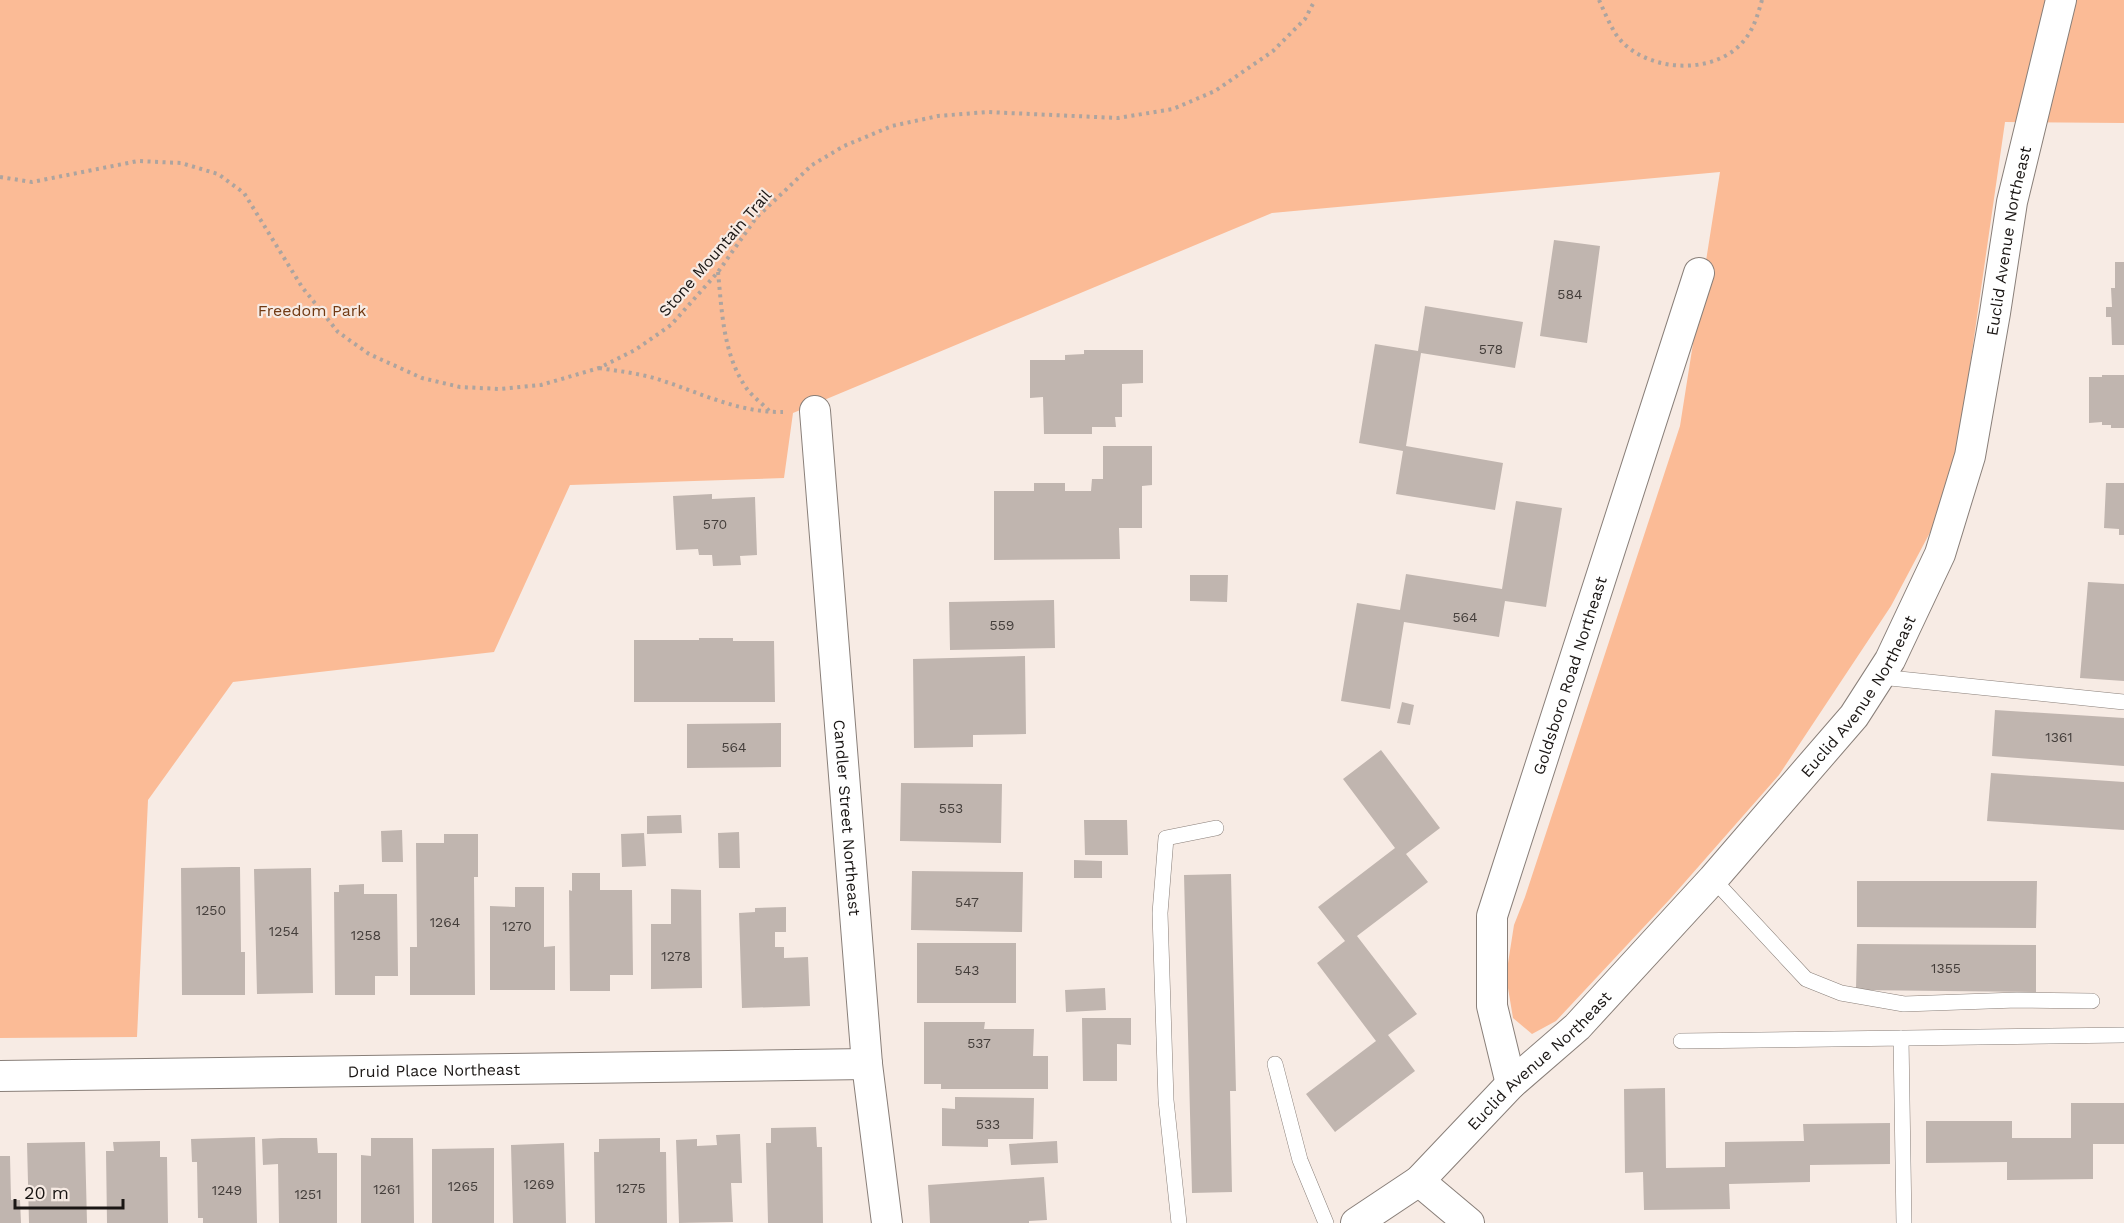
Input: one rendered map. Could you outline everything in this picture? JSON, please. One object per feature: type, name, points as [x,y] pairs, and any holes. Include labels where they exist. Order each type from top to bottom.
[{"type":"street","name":"Euclid Avenue Northeast","points":[[1356,1223],[1419,1182],[1511,1084],[1577,1027],[1713,879],[1854,716],[1890,660],[1940,554],[1970,456],[2012,202],[2061,0]]},
{"type":"street","name":"Goldsboro Road Northeast","points":[[1511,1084],[1492,1006],[1492,916],[1699,273]]},
{"type":"street","name":"Candler Street Northeast","points":[[815,411],[867,1064],[887,1223]]},
{"type":"street","name":"Druid Place Northeast","points":[[0,1076],[867,1064]]},
{"type":"street","points":[[1419,1182],[1469,1223]]},
{"type":"lane","points":[[1880,676],[2124,702]]},
{"type":"lane","points":[[1179,1223],[1166,1100],[1160,912],[1166,838],[1216,828]]},
{"type":"lane","points":[[1713,879],[1806,979],[1841,993],[1904,1004],[2017,1000],[2092,1001]]},
{"type":"lane","points":[[1681,1041],[2124,1035]]},
{"type":"lane","points":[[1901,1038],[1904,1223]]},
{"type":"lane","points":[[1275,1064],[1300,1160],[1326,1223]]},
{"type":"path","name":"Stone Mountain Trail","points":[[0,177],[32,182],[138,160],[181,163],[218,174],[244,193],[302,287],[338,332],[369,354],[422,378],[460,387],[500,389],[541,385],[598,368],[635,350],[671,325],[718,272],[756,218],[812,165],[844,146],[892,126],[938,116],[987,112],[1118,118],[1173,109],[1215,91],[1273,51],[1305,19],[1316,0]]},
{"type":"path","points":[[1599,0],[1616,35],[1636,53],[1657,63],[1688,65],[1707,62],[1726,55],[1739,46],[1754,27],[1762,0]]},
{"type":"path","points":[[718,272],[725,336],[731,356],[747,389],[771,412]]},
{"type":"path","points":[[598,368],[639,374],[712,400],[740,407],[771,412],[815,411]]},
{"type":"green space","name":"Freedom Park","points":[[0,0],[2124,0],[2124,123],[2005,122],[1952,491],[1891,606],[1779,775],[1670,899],[1556,1021],[1532,1034],[1513,1018],[1506,976],[1514,925],[1680,426],[1720,172],[1272,213],[793,413],[784,478],[570,485],[494,652],[233,682],[148,800],[137,1037],[0,1038]]},
{"type":"building","points":[[1554,240],[1600,246],[1587,343],[1540,336]]},
{"type":"building","points":[[2115,262],[2124,262],[2124,345],[2112,345],[2111,317],[2106,317],[2106,307],[2112,307],[2111,288],[2115,288]]},
{"type":"building","points":[[1425,306],[1523,322],[1515,368],[1421,353],[1406,446],[1503,463],[1495,510],[1396,494],[1403,451],[1359,443],[1375,344],[1418,351]]},
{"type":"building","points":[[1084,350],[1143,350],[1143,383],[1122,384],[1122,417],[1115,417],[1116,427],[1092,427],[1092,434],[1044,434],[1043,397],[1030,398],[1030,360],[1065,360],[1065,355],[1084,354]]},
{"type":"building","points":[[2102,375],[2124,375],[2124,428],[2111,428],[2111,425],[2102,425],[2102,422],[2089,423],[2089,377],[2102,377]]},
{"type":"building","points":[[1103,446],[1152,446],[1152,485],[1142,486],[1142,528],[1119,528],[1120,559],[994,560],[994,491],[1034,491],[1034,483],[1065,483],[1065,491],[1091,491],[1092,479],[1103,479]]},
{"type":"building","points":[[2106,483],[2124,483],[2124,535],[2119,535],[2119,529],[2104,528]]},
{"type":"building","points":[[712,494],[712,499],[755,497],[757,555],[740,556],[741,565],[713,566],[712,555],[699,555],[698,549],[676,550],[673,496]]},
{"type":"building","points":[[1516,501],[1562,508],[1546,607],[1505,601],[1499,637],[1404,622],[1390,709],[1341,701],[1357,603],[1400,610],[1406,574],[1502,589]]},
{"type":"building","points":[[1190,575],[1228,575],[1227,602],[1190,601]]},
{"type":"building","points":[[2088,582],[2124,584],[2124,681],[2080,678]]},
{"type":"building","points":[[1054,600],[1055,648],[950,650],[949,602]]},
{"type":"building","points":[[699,638],[774,641],[775,702],[634,702],[634,640],[699,640]]},
{"type":"building","points":[[1025,656],[1026,734],[973,735],[973,747],[914,748],[913,659]]},
{"type":"building","points":[[1402,702],[1414,705],[1410,725],[1397,723]]},
{"type":"building","points":[[1995,710],[2124,718],[2124,766],[1992,756]]},
{"type":"building","points":[[781,723],[781,767],[687,768],[687,724]]},
{"type":"building","points":[[1381,750],[1440,828],[1406,854],[1428,882],[1357,936],[1417,1014],[1388,1035],[1415,1071],[1335,1132],[1306,1094],[1376,1041],[1317,963],[1345,941],[1318,907],[1395,848],[1343,779]]},
{"type":"building","points":[[1991,773],[2124,782],[2124,830],[1987,821]]},
{"type":"building","points":[[901,783],[1002,784],[1001,843],[900,841]]},
{"type":"building","points":[[681,815],[682,833],[647,834],[647,816]]},
{"type":"building","points":[[1084,820],[1127,820],[1128,855],[1085,855]]},
{"type":"building","points":[[402,830],[403,862],[382,862],[381,831]]},
{"type":"building","points":[[739,832],[740,868],[719,868],[718,833]]},
{"type":"building","points":[[644,833],[646,866],[622,867],[621,834]]},
{"type":"building","points":[[444,834],[478,834],[478,877],[474,877],[475,995],[410,995],[410,947],[417,947],[416,843],[444,843]]},
{"type":"building","points":[[1074,860],[1102,861],[1102,878],[1074,878]]},
{"type":"building","points":[[240,867],[241,952],[245,952],[245,995],[182,995],[181,868]]},
{"type":"building","points":[[311,868],[313,993],[257,994],[254,869]]},
{"type":"building","points":[[912,871],[1023,872],[1022,932],[911,930]]},
{"type":"building","points":[[572,873],[600,873],[600,890],[632,890],[633,975],[610,975],[610,991],[570,991],[569,890],[572,891]]},
{"type":"building","points":[[1231,874],[1236,1091],[1230,1091],[1232,1192],[1192,1193],[1184,875]]},
{"type":"building","points":[[1857,881],[2037,881],[2036,928],[1857,927]]},
{"type":"building","points":[[364,884],[364,894],[397,894],[398,976],[375,976],[375,995],[335,995],[334,892],[339,892],[339,885]]},
{"type":"building","points":[[515,887],[544,887],[544,947],[555,946],[555,990],[490,990],[490,906],[515,907]]},
{"type":"building","points":[[671,889],[701,890],[702,988],[651,989],[651,924],[671,924]]},
{"type":"building","points":[[786,907],[786,932],[775,932],[775,947],[784,947],[784,958],[808,957],[810,1006],[742,1008],[739,913],[755,912],[755,908]]},
{"type":"building","points":[[917,943],[1016,943],[1016,1003],[917,1003]]},
{"type":"building","points":[[1857,944],[2036,945],[2036,992],[1856,990]]},
{"type":"building","points":[[1105,988],[1106,1010],[1066,1012],[1065,990]]},
{"type":"building","points":[[1082,1018],[1131,1018],[1131,1045],[1117,1044],[1117,1081],[1083,1081]]},
{"type":"building","points":[[924,1022],[985,1022],[984,1029],[1034,1029],[1033,1056],[1048,1056],[1048,1089],[941,1089],[941,1084],[924,1084]]},
{"type":"building","points":[[1665,1088],[1666,1168],[1725,1167],[1725,1142],[1804,1141],[1803,1124],[1890,1123],[1890,1164],[1810,1165],[1810,1182],[1729,1184],[1730,1209],[1644,1210],[1643,1172],[1625,1173],[1624,1089]]},
{"type":"building","points":[[955,1097],[1034,1098],[1033,1139],[988,1139],[988,1147],[942,1146],[942,1108],[955,1109]]},
{"type":"building","points":[[2071,1103],[2124,1103],[2124,1144],[2093,1144],[2093,1179],[2007,1180],[2007,1162],[1926,1163],[1926,1121],[2012,1121],[2012,1138],[2071,1138]]},
{"type":"building","points":[[816,1127],[817,1147],[822,1147],[823,1223],[768,1223],[766,1143],[771,1143],[771,1128]]},
{"type":"building","points":[[740,1134],[742,1183],[731,1183],[733,1222],[679,1223],[676,1140],[697,1139],[697,1146],[717,1145],[716,1135]]},
{"type":"building","points":[[255,1137],[257,1223],[203,1223],[203,1218],[198,1218],[197,1162],[192,1162],[191,1139]]},
{"type":"building","points":[[317,1138],[318,1153],[337,1153],[337,1223],[279,1223],[278,1164],[263,1165],[262,1139]]},
{"type":"building","points":[[371,1138],[413,1138],[414,1223],[361,1223],[361,1155],[371,1156]]},
{"type":"building","points":[[660,1138],[660,1152],[666,1152],[667,1223],[595,1223],[594,1152],[599,1152],[599,1139]]},
{"type":"building","points":[[160,1141],[160,1157],[167,1157],[168,1223],[107,1223],[106,1151],[114,1151],[113,1142]]},
{"type":"building","points":[[1057,1141],[1058,1163],[1011,1165],[1009,1144]]},
{"type":"building","points":[[85,1142],[87,1223],[29,1223],[27,1143]]},
{"type":"building","points":[[564,1143],[566,1223],[513,1223],[511,1145]]},
{"type":"building","points":[[494,1148],[494,1223],[432,1223],[432,1149]]},
{"type":"building","points":[[0,1156],[10,1156],[11,1200],[20,1200],[21,1223],[0,1223]]},
{"type":"building","points":[[1044,1177],[1047,1220],[1029,1221],[1029,1223],[930,1223],[928,1185]]}]
